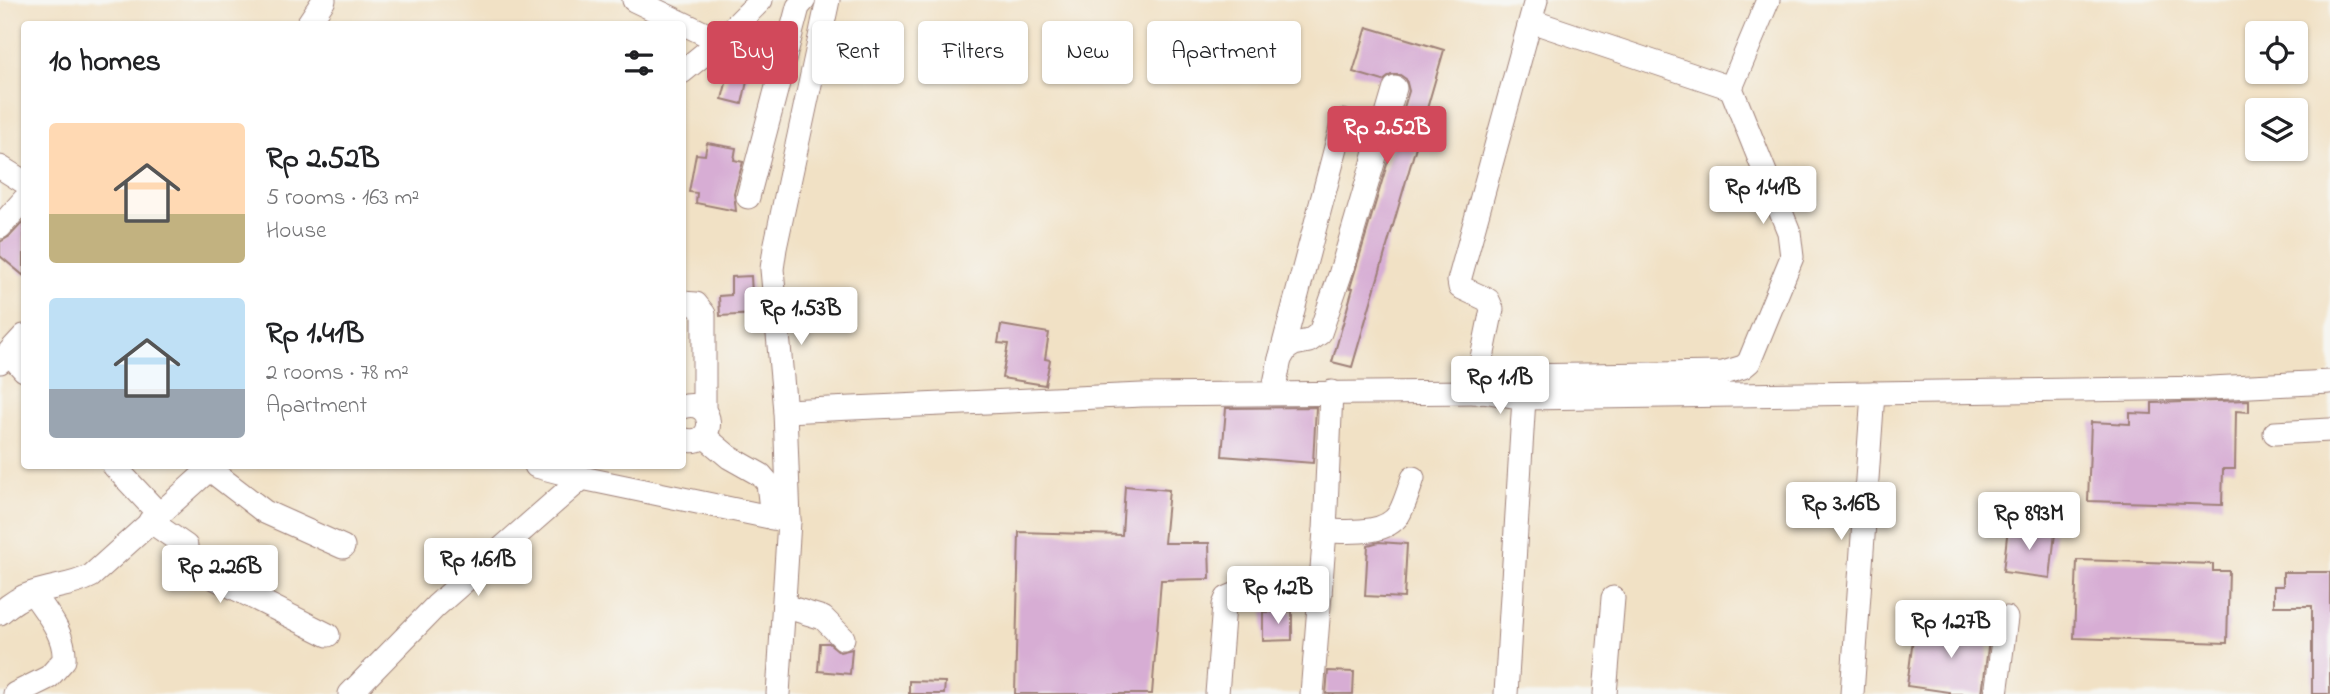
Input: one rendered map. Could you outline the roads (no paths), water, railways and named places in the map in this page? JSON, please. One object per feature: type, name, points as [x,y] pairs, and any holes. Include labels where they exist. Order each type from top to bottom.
[{"type":"street","points":[[310,21],[324,0]]},
{"type":"street","points":[[634,0],[678,21]]},
{"type":"street","points":[[740,21],[761,0]]},
{"type":"street","points":[[748,197],[798,7],[804,0]]},
{"type":"street","points":[[778,694],[784,606],[781,519],[785,411],[773,289],[775,248],[828,0]]},
{"type":"street","points":[[1479,392],[1496,381],[1516,376],[1723,373],[1743,368],[1749,362],[1790,264],[1792,248],[1790,232],[1731,88],[1768,0]]},
{"type":"street","points":[[1479,392],[1492,305],[1488,300],[1460,287],[1459,281],[1534,10],[1731,88]]},
{"type":"street","points":[[686,25],[707,35]]},
{"type":"street","points":[[686,69],[707,52]]},
{"type":"street","points":[[1280,359],[1289,347],[1309,341],[1320,333],[1340,275],[1395,88]]},
{"type":"street","points":[[1273,393],[1343,121]]},
{"type":"street","points":[[0,167],[21,180]]},
{"type":"street","points":[[0,227],[21,203]]},
{"type":"street","points":[[686,303],[696,304],[704,314],[693,409],[709,423],[693,438],[761,475],[768,483],[781,519]]},
{"type":"street","points":[[11,362],[21,342]]},
{"type":"street","points":[[785,411],[1128,396],[1273,393],[1479,392],[1524,398],[2211,388],[2330,382]]},
{"type":"street","points":[[1312,694],[1325,531],[1331,392]]},
{"type":"street","points":[[1852,694],[1873,393]]},
{"type":"street","points":[[1506,694],[1524,398]]},
{"type":"street","points":[[2275,433],[2330,430]]},
{"type":"street","points":[[116,469],[155,517],[186,546],[189,565],[328,635]]},
{"type":"street","points":[[0,613],[19,598],[66,586],[91,576],[209,469]]},
{"type":"street","points":[[213,469],[265,512],[343,547]]},
{"type":"street","points":[[548,469],[781,519]]},
{"type":"street","points":[[350,694],[436,606],[582,478]]},
{"type":"street","points":[[1325,531],[1361,531],[1388,526],[1399,515],[1413,478]]},
{"type":"street","points":[[15,694],[49,677],[64,660],[58,634],[33,593]]},
{"type":"street","points":[[1217,694],[1224,605],[1227,598],[1234,595],[1320,594]]},
{"type":"street","points":[[1605,694],[1612,598]]},
{"type":"street","points":[[784,606],[823,618],[843,638]]},
{"type":"street","points":[[1996,694],[2006,618]]}]
